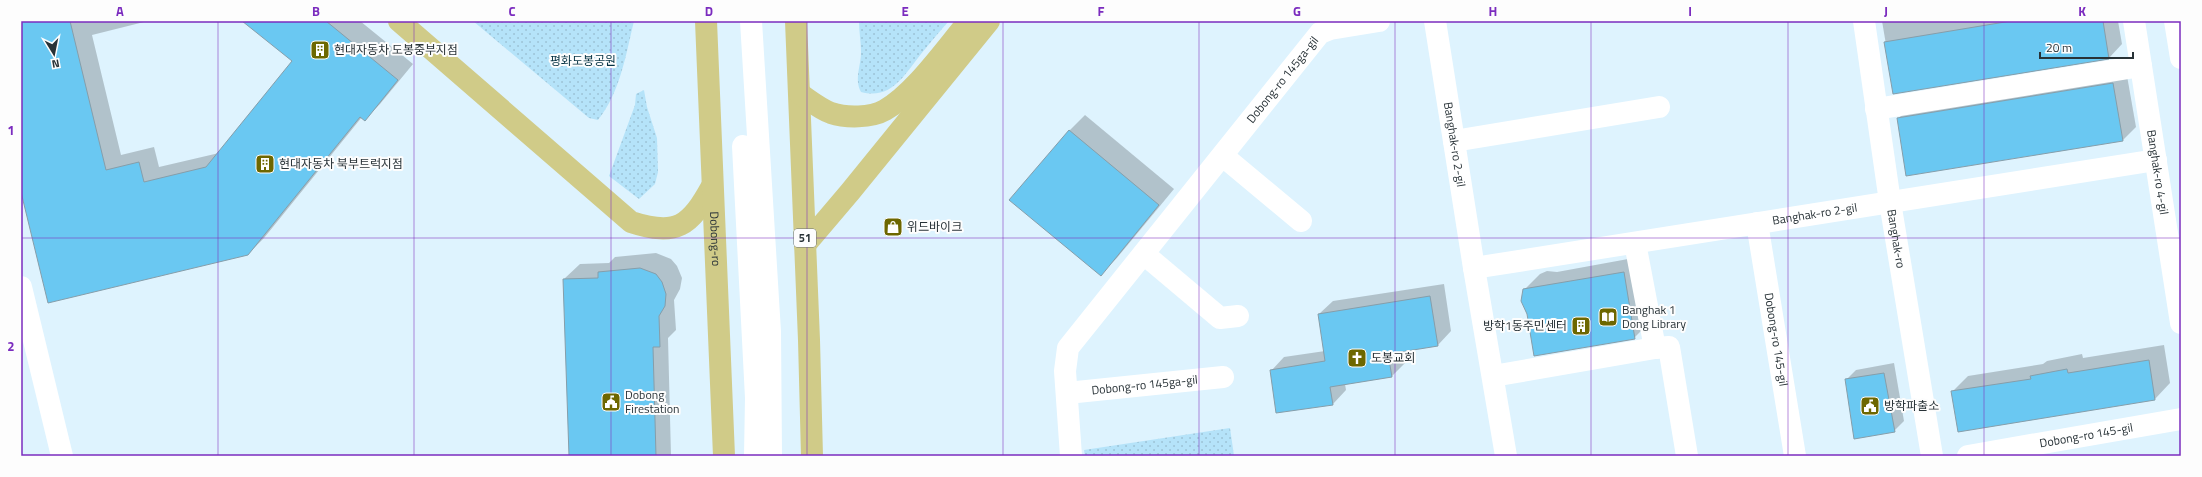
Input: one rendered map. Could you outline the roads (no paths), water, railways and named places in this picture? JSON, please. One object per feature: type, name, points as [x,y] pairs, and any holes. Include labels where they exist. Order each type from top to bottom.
[{"type":"main road","points":[[399,21],[631,222],[650,228],[684,224],[701,206],[712,186]]},
{"type":"main road","name":"Dobong-ro","points":[[706,21],[724,456]]},
{"type":"main road","name":"51","points":[[796,21],[800,94],[812,456]]},
{"type":"main road","points":[[800,94],[830,113],[848,116],[873,115],[884,111],[906,94],[969,21]]},
{"type":"main road","points":[[805,245],[989,21]]},
{"type":"street","points":[[737,21],[756,398],[755,456]]},
{"type":"street","points":[[751,21],[770,332],[771,456]]},
{"type":"street","name":"Dobong-ro 145ga-gil","points":[[1071,456],[1065,361],[1068,348],[1320,33],[1330,29],[1378,21]]},
{"type":"street","name":"Banghak-ro 2-gil","points":[[1435,21],[1474,268],[1506,456]]},
{"type":"street","name":"Banghak-ro","points":[[1864,21],[1890,202],[1932,456]]},
{"type":"street","name":"Banghak-ro 4-gil","points":[[2134,21],[2181,323]]},
{"type":"street","points":[[2175,21],[2181,58]]},
{"type":"street","points":[[1876,109],[2141,66]]},
{"type":"street","points":[[1454,142],[1659,108]]},
{"type":"street","points":[[1223,156],[1301,221]]},
{"type":"street","name":"Banghak-ro 2-gil","points":[[1474,268],[2156,160]]},
{"type":"street","name":"Dobong-ro 145-gil","points":[[1757,223],[1796,456]]},
{"type":"street","points":[[1635,243],[1655,348]]},
{"type":"street","points":[[1144,254],[1220,318],[1238,316]]},
{"type":"street","points":[[21,287],[62,456]]},
{"type":"street","points":[[1493,376],[1655,348],[1669,347],[1687,456]]},
{"type":"street","name":"Dobong-ro 145ga-gil","points":[[1067,393],[1223,377]]},
{"type":"street","name":"Dobong-ro 145-gil","points":[[1968,456],[2181,419]]},
{"type":"place","name":"현대자동차 도봉중부지점","points":[[320,50]]},
{"type":"place","name":"현대자동차 북부트럭지점","points":[[265,164]]},
{"type":"place","name":"위드바이크","points":[[893,227]]},
{"type":"place","name":"Banghak 1 Dong Library","points":[[1608,317]]},
{"type":"place","name":"방학1동주민센터","points":[[1581,326]]},
{"type":"place","name":"도봉교회","points":[[1357,358]]},
{"type":"place","name":"Dobong Firestation","points":[[611,402]]},
{"type":"place","name":"방학파출소","points":[[1870,406]]},
{"type":"park label","name":"평화도봉공원","points":[[583,61]]}]
